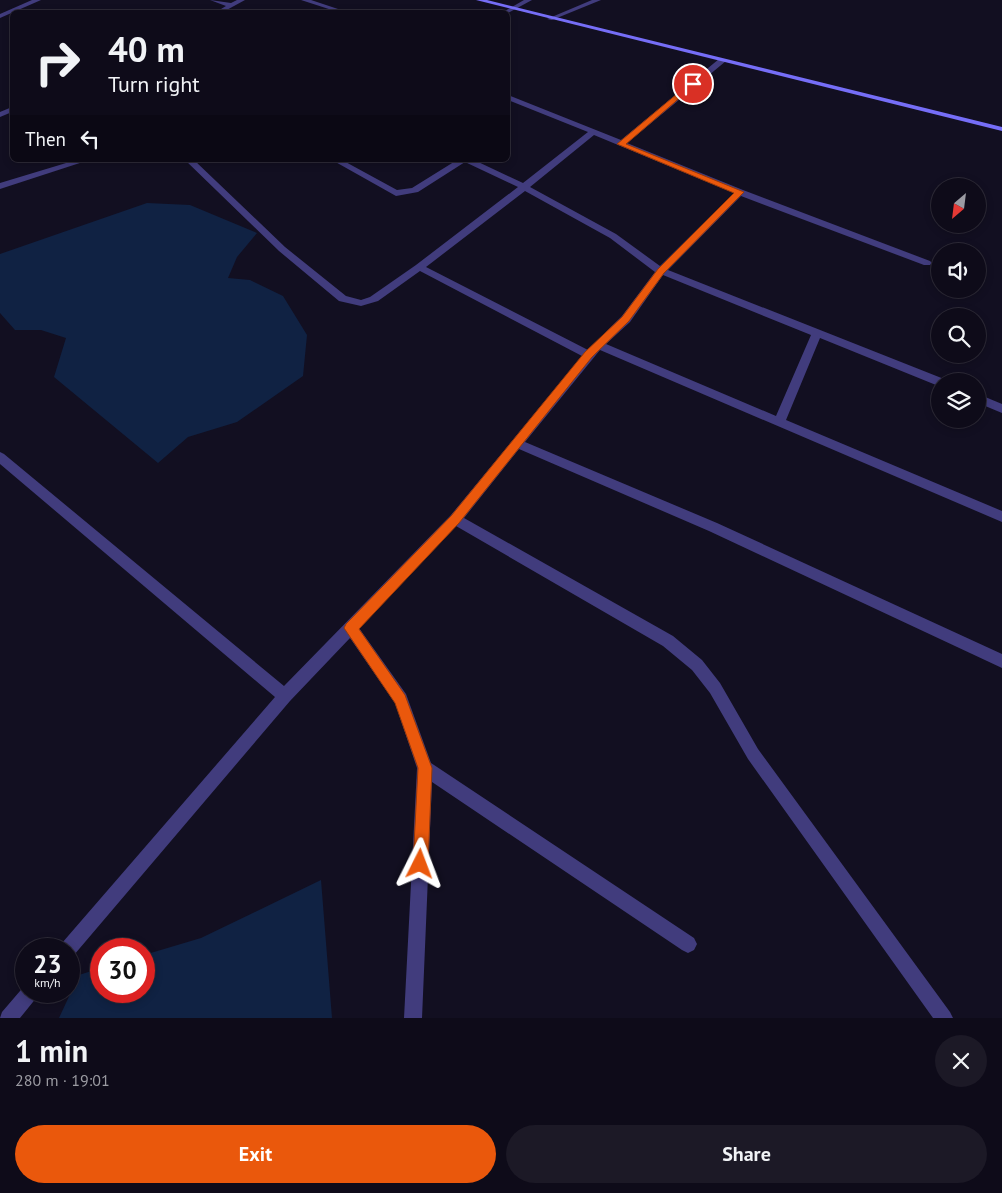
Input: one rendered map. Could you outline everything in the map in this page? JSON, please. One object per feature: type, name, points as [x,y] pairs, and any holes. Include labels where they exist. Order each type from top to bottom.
[{"type":"street","points":[[14,10],[38,0]]},
{"type":"street","points":[[213,0],[232,5]]},
{"type":"street","points":[[223,10],[242,0]]},
{"type":"street","points":[[304,0],[337,10]]},
{"type":"street","points":[[478,0],[506,10]]},
{"type":"street","points":[[510,10],[529,0]]},
{"type":"street","points":[[550,19],[598,0]]},
{"type":"street","points":[[510,11],[722,60],[1002,129]]},
{"type":"street","points":[[621,144],[722,60]]},
{"type":"street","points":[[510,98],[740,192],[927,262]]},
{"type":"street","points":[[191,162],[282,249],[343,299],[361,303],[374,299],[419,267],[592,133]]},
{"type":"street","points":[[0,186],[78,162]]},
{"type":"street","points":[[340,162],[396,193],[416,190],[462,162]]},
{"type":"street","points":[[469,162],[524,187],[613,236],[661,271],[931,378]]},
{"type":"street","points":[[77,938],[285,696],[455,520],[589,355],[626,319],[661,271],[740,192]]},
{"type":"street","points":[[419,267],[589,355]]},
{"type":"street","points":[[779,424],[816,332]]},
{"type":"street","points":[[598,345],[779,424],[1002,517]]},
{"type":"street","points":[[986,402],[1002,409]]},
{"type":"street","points":[[516,443],[713,528],[1002,661]]},
{"type":"street","points":[[0,457],[285,696]]},
{"type":"street","points":[[455,520],[668,641],[697,665],[715,688],[753,754],[944,1018]]},
{"type":"street","points":[[351,628],[401,699],[425,768],[413,1018]]},
{"type":"street","points":[[425,768],[688,944]]},
{"type":"street","points":[[8,1018],[21,1003]]},
{"type":"water","points":[[147,203],[190,205],[257,233],[237,257],[228,278],[250,280],[283,296],[307,335],[303,376],[237,422],[188,437],[158,463],[54,377],[66,338],[41,330],[15,330],[0,313],[0,254]]},
{"type":"water","points":[[321,880],[332,1018],[59,1018],[66,1003],[80,1003],[80,975],[90,972],[90,1003],[155,1003],[155,952],[201,938]]},
{"type":"route","points":[[420,864],[425,768],[401,699],[351,628],[455,520],[589,355],[626,319],[661,271],[740,192],[621,144],[693,84]]}]
